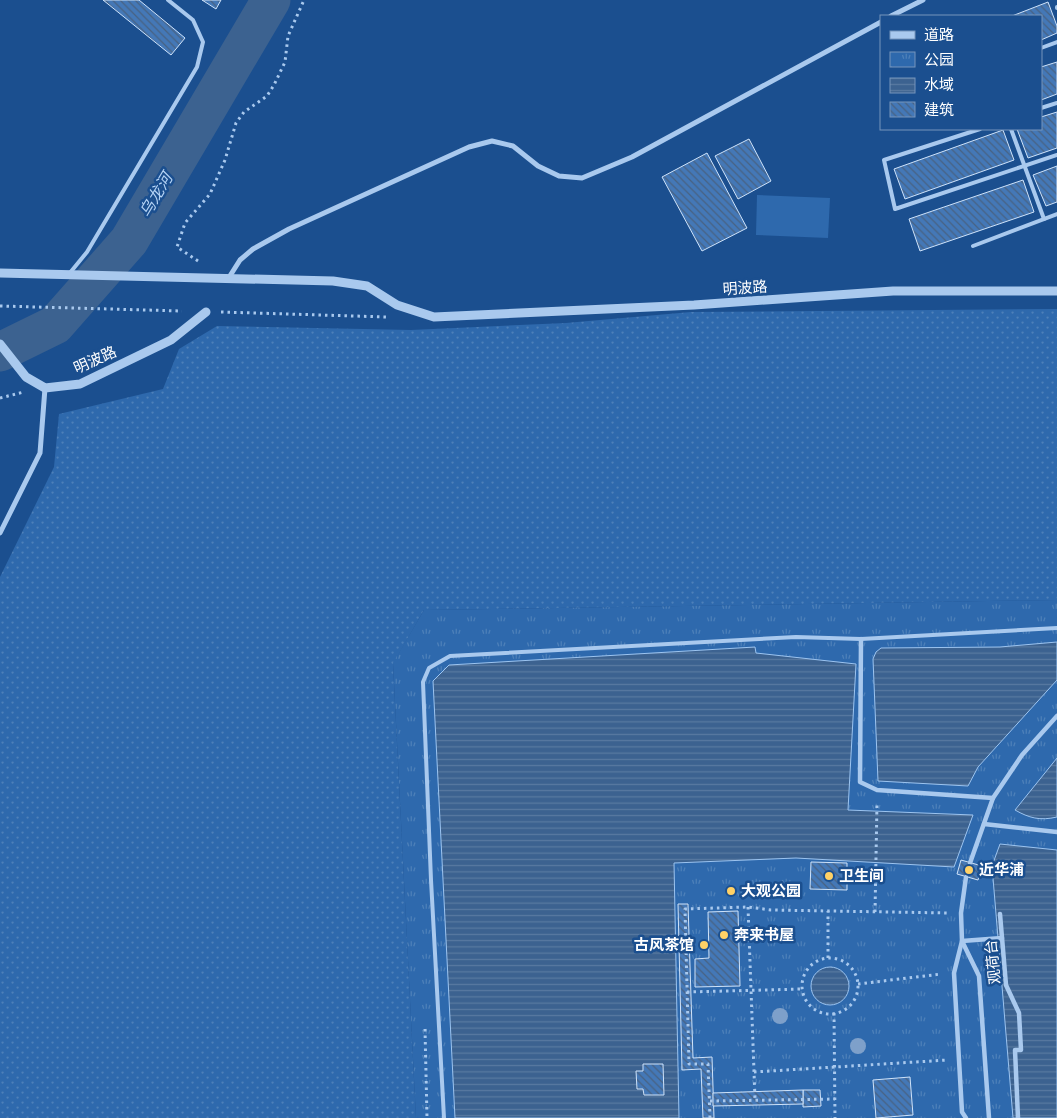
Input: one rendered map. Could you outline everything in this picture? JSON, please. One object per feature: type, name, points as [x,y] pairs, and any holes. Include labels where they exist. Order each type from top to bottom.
[{"type":"street","points":[[893,15],[923,0]]},
{"type":"street","points":[[0,273],[228,280],[240,260],[252,248],[289,229],[469,147],[492,141],[506,144],[513,146],[538,166],[558,176],[582,178],[632,157],[880,23]]},
{"type":"street","name":"明波路","points":[[228,280],[333,281],[367,286],[397,305],[434,317],[694,305],[893,291],[1057,291]]},
{"type":"street","name":"明波路","points":[[45,388],[80,384],[171,340],[206,312]]},
{"type":"street","points":[[0,344],[26,377],[45,388],[40,453],[0,533]]},
{"type":"street","points":[[861,639],[860,782],[877,790],[993,798]]},
{"type":"street","points":[[970,863],[993,798],[1022,755],[1057,716]]},
{"type":"street","points":[[984,824],[1057,832]]},
{"type":"street","points":[[966,877],[961,913],[962,941],[954,973],[962,1112],[966,1118]]},
{"type":"street","name":"观荷台","points":[[1000,914],[1006,985],[1019,1013],[1021,1050],[1015,1050],[1018,1118]]},
{"type":"street","points":[[962,941],[1002,938]]},
{"type":"street","points":[[962,941],[979,976],[990,1118]]},
{"type":"lane","points":[[72,275],[88,252],[197,67],[203,42],[193,20],[168,0]]},
{"type":"lane","points":[[1042,48],[1057,42]]},
{"type":"lane","points":[[1042,108],[1057,103]]},
{"type":"lane","points":[[977,130],[884,160],[895,209],[1057,155]]},
{"type":"lane","points":[[1011,130],[1044,219]]},
{"type":"lane","points":[[973,246],[1057,214]]},
{"type":"lane","points":[[444,1118],[431,880],[423,682],[429,668],[450,656],[796,637],[861,639],[1057,628]]},
{"type":"path","points":[[177,247],[184,223],[210,194],[225,160],[236,123],[244,112],[267,96],[274,85],[285,62],[288,36],[304,0]]},
{"type":"path","points":[[0,306],[396,317]]},
{"type":"path","points":[[875,912],[877,790]]},
{"type":"path","points":[[710,1118],[708,1064],[689,1064],[685,910],[748,907],[771,910],[961,913]]},
{"type":"path","points":[[748,907],[756,1099]]},
{"type":"path","points":[[828,911],[828,958]]},
{"type":"path","points":[[828,958],[850,966],[858,984],[855,998],[850,1005],[834,1013],[825,1013],[809,1005],[804,998],[802,989],[802,980],[811,965],[819,960],[828,958]]},
{"type":"path","points":[[858,984],[954,973]]},
{"type":"path","points":[[687,992],[802,989]]},
{"type":"path","points":[[834,1013],[836,1118]]},
{"type":"path","points":[[754,1072],[960,1060]]},
{"type":"path","points":[[710,1101],[835,1099]]},
{"type":"green space","points":[[757,195],[830,198],[828,238],[756,235]]},
{"type":"green space","points":[[1057,309],[1057,600],[424,610],[393,664],[416,1118],[0,1118],[0,577],[54,467],[59,414],[163,389],[179,349],[217,326],[411,330],[566,323],[691,312]]},
{"type":"green space","name":"大观公园","points":[[1057,600],[1057,1118],[416,1118],[393,663],[424,610]]},
{"type":"water","points":[[1057,642],[1057,680],[978,767],[968,786],[878,781],[873,659],[876,652],[881,648],[1000,647]]},
{"type":"water","points":[[755,647],[756,653],[856,664],[848,810],[973,815],[954,867],[796,858],[674,863],[679,1118],[455,1118],[433,681],[449,665]]},
{"type":"water","points":[[1057,758],[1057,817],[1035,818],[1015,810]]},
{"type":"water","points":[[1000,844],[1057,850],[1057,1118],[1013,1118],[992,866]]},
{"type":"water","points":[[830,967],[844,972],[849,986],[844,1000],[830,1005],[816,1000],[811,986],[816,972]]},
{"type":"building","points":[[103,0],[139,0],[185,38],[171,55]]},
{"type":"building","points":[[202,0],[221,0],[216,9]]},
{"type":"building","points":[[1048,2],[1057,26],[1057,33],[1042,40],[1042,15],[1015,15]]},
{"type":"building","points":[[1057,62],[1057,94],[1042,100],[1042,67]]},
{"type":"building","points":[[1057,112],[1057,148],[1028,158],[1017,130],[1042,130],[1042,117]]},
{"type":"building","points":[[1003,130],[1014,160],[905,199],[894,169]]},
{"type":"building","points":[[749,139],[771,181],[738,199],[715,156]]},
{"type":"building","points":[[707,153],[747,228],[702,251],[662,177]]},
{"type":"building","points":[[1057,166],[1057,202],[1046,206],[1033,175]]},
{"type":"building","points":[[1023,180],[1034,212],[920,251],[909,219]]},
{"type":"building","name":"近华浦","points":[[961,860],[982,866],[978,880],[957,874]]},
{"type":"building","name":"卫生间","points":[[811,862],[847,863],[847,890],[810,889]]},
{"type":"building","points":[[678,904],[688,904],[693,1058],[712,1057],[714,1118],[703,1118],[701,1069],[682,1070]]},
{"type":"building","name":"奔来书屋","points":[[738,911],[740,986],[695,987],[695,959],[709,958],[708,912]]},
{"type":"building","points":[[643,1064],[663,1064],[664,1095],[644,1095],[643,1089],[637,1089],[636,1071],[643,1071]]},
{"type":"building","points":[[910,1077],[913,1115],[876,1118],[873,1080]]},
{"type":"building","points":[[803,1090],[820,1090],[821,1106],[803,1107]]},
{"type":"building","points":[[803,1090],[803,1104],[713,1106],[713,1093]]},
{"type":"waterway","name":"乌龙河","points":[[0,352],[55,325],[129,241],[271,0]]},
{"type":"tunnel","points":[[966,877],[970,863]]},
{"type":"place","name":"近华浦","points":[[969,870]]},
{"type":"place","name":"卫生间","points":[[829,876]]},
{"type":"place","name":"大观公园","points":[[731,891]]},
{"type":"place","name":"奔来书屋","points":[[724,935]]},
{"type":"place","name":"古风茶馆","points":[[704,945]]}]
